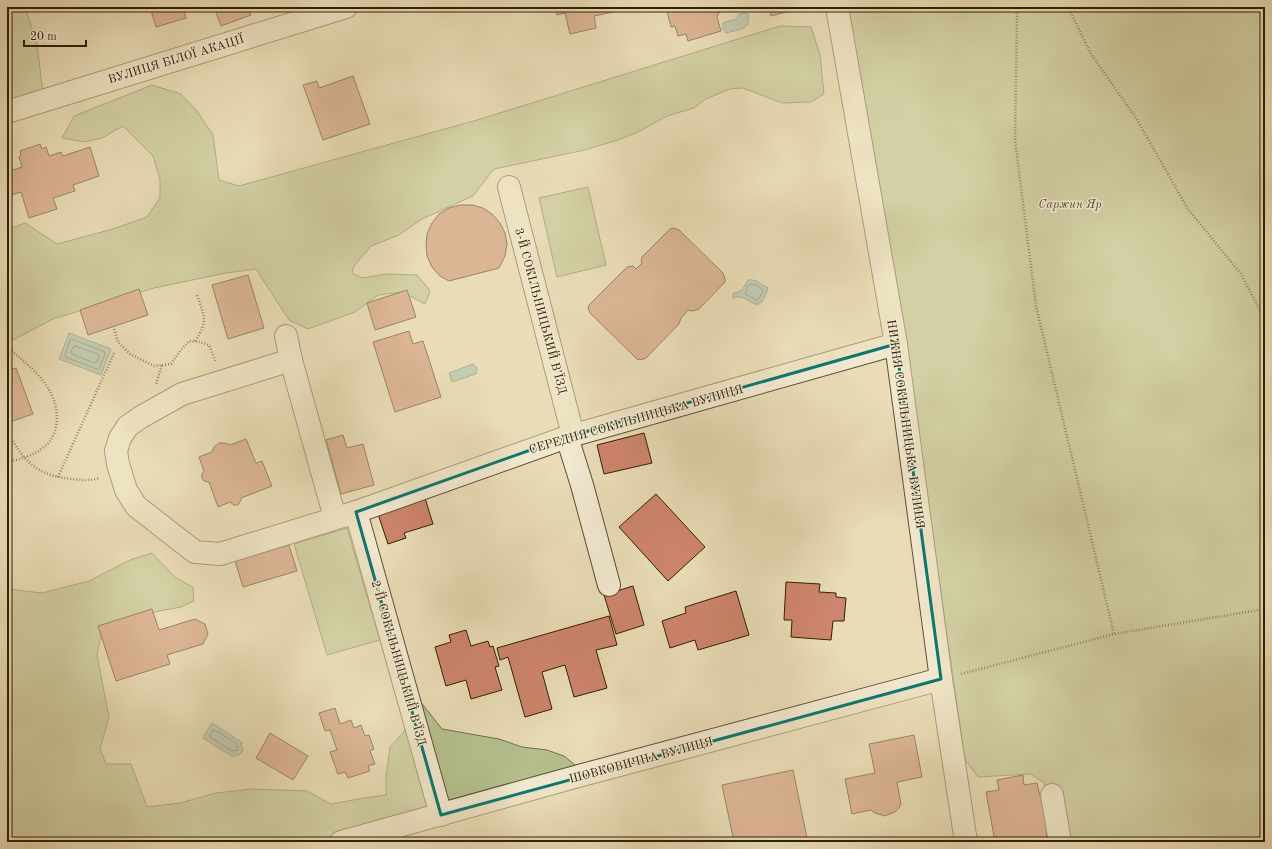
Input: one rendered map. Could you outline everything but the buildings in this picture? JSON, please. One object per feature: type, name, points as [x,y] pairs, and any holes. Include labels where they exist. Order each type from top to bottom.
[{"type":"street","name":"ВУЛИЦЯ БІЛОЇ АКАЦІЇ","points":[[7,112],[346,7]]},
{"type":"street","name":"НИЖНЯ СОКІЛЬНИЦЬКА ВУЛИЦЯ","points":[[837,7],[896,344],[941,679],[966,842]]},
{"type":"street","name":"3-Й СОКІЛЬНИЦЬКИЙ В’ЇЗД","points":[[509,187],[582,485],[609,586]]},
{"type":"street","points":[[286,336],[291,360],[335,518]]},
{"type":"street","name":"СЕРЕДНЯ СОКІЛЬНИЦЬКА ВУЛИЦЯ","points":[[291,360],[182,394],[128,426],[120,438],[116,451],[119,470],[126,490],[136,506],[195,552],[220,554],[356,512],[570,436],[896,344]]},
{"type":"street","name":"2-Й СОКІЛЬНИЦЬКИЙ В’ЇЗД","points":[[356,512],[442,815]]},
{"type":"street","name":"ШОВКОВИЧНА ВУЛИЦЯ","points":[[350,841],[567,779],[941,679]]},
{"type":"street","points":[[1052,795],[1060,842]]},
{"type":"path","points":[[1015,7],[1017,16],[1015,140],[1036,306],[1114,634]]},
{"type":"path","points":[[1068,7],[1091,54],[1136,118],[1188,209],[1241,274],[1265,320]]},
{"type":"path","points":[[195,341],[202,330],[205,317],[197,295]]},
{"type":"path","points":[[114,329],[118,342],[130,354],[154,366],[171,364],[189,341],[209,345],[224,381]]},
{"type":"path","points":[[7,462],[24,458],[45,447],[50,442],[56,427],[58,416],[57,408],[49,388],[42,379],[12,350]]},
{"type":"path","points":[[58,477],[114,352]]},
{"type":"path","points":[[145,415],[162,365]]},
{"type":"path","points":[[14,441],[24,458],[41,471],[58,477],[85,480],[95,479],[119,470]]},
{"type":"path","points":[[941,679],[1114,634],[1265,609]]},
{"type":"highlighted area","points":[[896,344],[941,679],[441,815],[356,512],[567,437]]},
{"type":"green space","points":[[7,7],[25,7],[37,44],[43,94],[7,104]]},
{"type":"green space","name":"Саржин Яр","points":[[833,7],[1265,7],[1265,842],[1070,842],[1065,815],[1043,782],[1030,774],[978,777],[965,760],[917,428]]},
{"type":"green space","points":[[780,26],[811,27],[820,55],[824,94],[811,102],[782,103],[743,88],[730,89],[706,99],[694,108],[667,116],[638,132],[618,140],[585,150],[494,169],[473,196],[422,219],[399,235],[371,246],[354,266],[352,273],[362,278],[386,274],[417,275],[430,292],[425,304],[402,292],[378,295],[355,312],[308,329],[289,320],[256,269],[226,273],[154,288],[53,319],[7,343],[7,230],[25,223],[57,244],[113,229],[147,217],[160,198],[160,179],[153,156],[123,126],[102,138],[85,142],[62,138],[74,116],[152,85],[181,94],[197,111],[213,135],[219,180],[239,186],[477,120]]},
{"type":"green space","points":[[588,187],[606,265],[557,277],[539,198]]},
{"type":"green space","points":[[347,528],[380,640],[327,655],[294,544]]},
{"type":"green space","points":[[152,553],[176,578],[193,587],[194,601],[181,607],[103,625],[97,655],[109,717],[100,749],[106,764],[131,764],[147,807],[180,803],[216,793],[251,789],[307,791],[331,804],[386,795],[386,777],[390,747],[403,733],[419,700],[442,729],[499,739],[522,747],[547,750],[564,756],[580,769],[315,842],[7,842],[7,589],[42,593],[89,581],[130,560]]},
{"type":"water","points":[[739,14],[748,14],[748,24],[746,26],[739,30],[726,33],[724,31],[723,23],[737,19]]},
{"type":"water","points":[[748,280],[756,281],[768,288],[761,303],[753,303],[739,297],[733,298],[733,294],[742,290]]},
{"type":"water","points":[[69,333],[111,349],[101,375],[59,359]]},
{"type":"water","points":[[473,364],[477,368],[476,374],[452,382],[449,373]]},
{"type":"water","points":[[212,723],[243,743],[241,745],[243,748],[242,752],[239,755],[235,755],[233,757],[203,738]]}]
